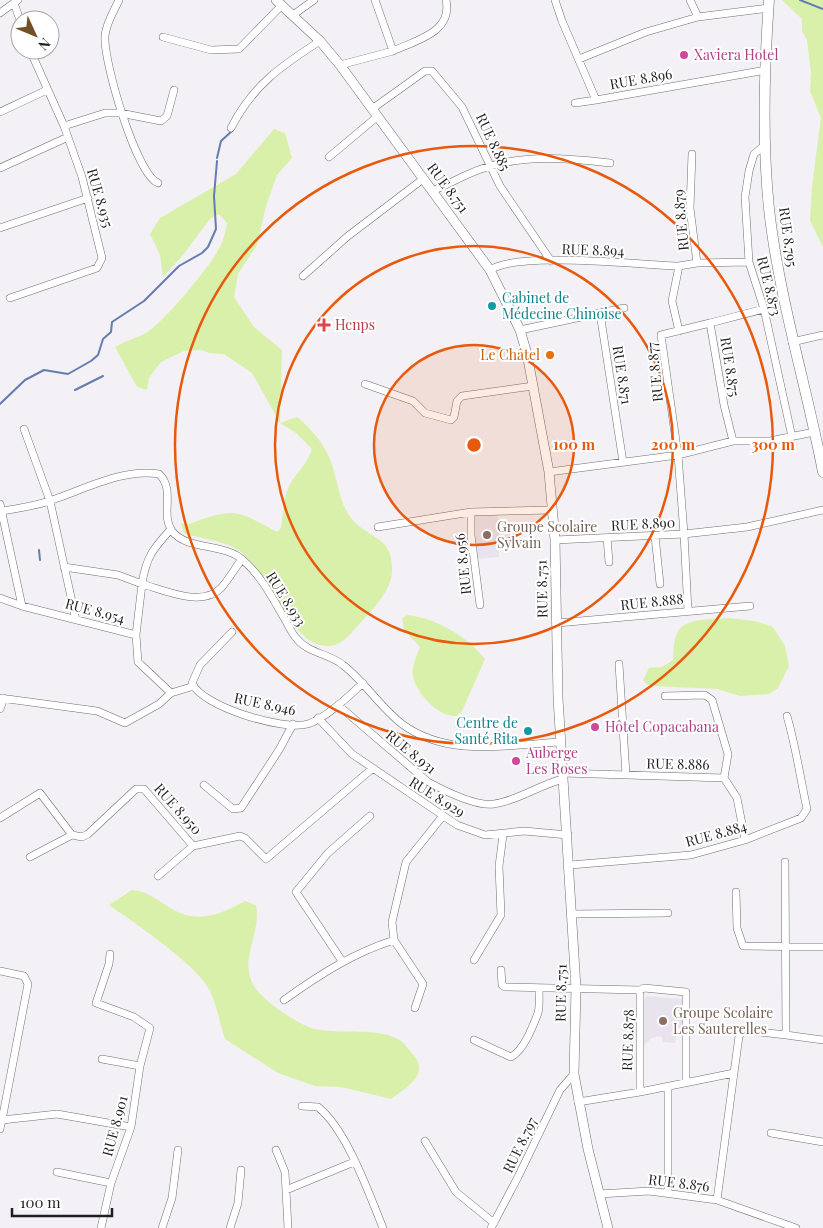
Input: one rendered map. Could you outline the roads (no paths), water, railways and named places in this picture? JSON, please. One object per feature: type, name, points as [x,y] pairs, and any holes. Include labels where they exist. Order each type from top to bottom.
[{"type":"highway","name":"RUE 8.795","points":[[769,4],[765,145],[772,231],[792,342],[823,472]]},
{"type":"main road","name":"RUE 8.751","points":[[279,2],[320,41],[340,65],[490,270],[520,330],[533,386],[549,472],[555,540],[560,742],[570,865],[576,988],[574,1074],[578,1102],[608,1228]]},
{"type":"street","points":[[120,0],[108,24],[105,42],[120,114],[147,173],[158,182]]},
{"type":"street","points":[[293,15],[314,0]]},
{"type":"street","points":[[375,0],[393,51]]},
{"type":"street","points":[[340,65],[393,51],[439,28],[447,18],[446,0]]},
{"type":"street","name":"RUE 8.896","points":[[555,0],[596,100],[766,70]]},
{"type":"street","points":[[690,0],[698,17]]},
{"type":"street","points":[[0,14],[16,2]]},
{"type":"street","points":[[163,37],[211,50],[239,49],[279,2]]},
{"type":"street","points":[[579,59],[646,32],[698,17],[769,4]]},
{"type":"street","points":[[231,128],[246,101],[265,79],[320,41]]},
{"type":"street","name":"RUE 8.935","points":[[10,298],[96,268],[102,258],[88,198],[68,137],[34,60]]},
{"type":"street","name":"RUE 8.885","points":[[375,113],[425,71],[432,71],[472,123],[490,167],[514,207],[551,261]]},
{"type":"street","points":[[0,112],[47,90]]},
{"type":"street","points":[[64,126],[105,113],[165,120],[174,90]]},
{"type":"street","points":[[575,102],[596,100]]},
{"type":"street","points":[[329,158],[375,113]]},
{"type":"street","points":[[0,168],[68,137]]},
{"type":"street","name":"RUE 8.873","points":[[765,145],[754,154],[745,197],[749,262],[764,309],[792,437]]},
{"type":"street","name":"RUE 8.879","points":[[692,154],[690,208],[697,263],[749,262]]},
{"type":"street","points":[[432,191],[490,167],[548,158],[610,163]]},
{"type":"street","points":[[303,276],[348,236],[423,179]]},
{"type":"street","points":[[0,228],[88,198]]},
{"type":"street","name":"RUE 8.894","points":[[490,270],[510,262],[551,261],[679,266],[697,263]]},
{"type":"street","points":[[679,266],[672,301],[679,331]]},
{"type":"street","points":[[520,330],[624,308]]},
{"type":"street","name":"RUE 8.875","points":[[733,441],[724,405],[710,323],[764,309]]},
{"type":"street","name":"RUE 8.871","points":[[600,314],[623,462]]},
{"type":"street","name":"RUE 8.877","points":[[678,454],[661,335],[710,323]]},
{"type":"street","points":[[792,342],[823,335]]},
{"type":"street","points":[[364,384],[413,401],[424,414],[451,420],[454,417],[457,401],[462,396],[533,386]]},
{"type":"street","points":[[24,429],[50,501],[76,620]]},
{"type":"street","points":[[549,472],[678,454],[733,441],[770,442],[814,432]]},
{"type":"street","name":"RUE 8.890","points":[[555,540],[684,534],[678,454]]},
{"type":"street","points":[[22,606],[1,507],[50,501],[77,490],[137,473],[159,474],[168,488],[170,530]]},
{"type":"street","points":[[378,527],[471,512],[552,510]]},
{"type":"street","points":[[688,610],[684,534],[747,527],[823,510]]},
{"type":"street","name":"RUE 8.956","points":[[471,512],[471,535],[480,605]]},
{"type":"street","name":"RUE 8.933","points":[[170,530],[184,540],[199,545],[228,550],[242,559],[261,580],[297,640],[342,663],[364,683],[401,723],[415,732],[445,745],[474,747],[560,742]]},
{"type":"street","name":"RUE 8.954","points":[[0,598],[22,606],[136,635],[145,564],[149,554],[170,530]]},
{"type":"street","points":[[655,536],[660,584]]},
{"type":"street","points":[[608,538],[609,562]]},
{"type":"street","points":[[64,567],[118,575],[142,584],[196,598],[206,596],[222,587],[242,559]]},
{"type":"street","name":"RUE 8.888","points":[[557,623],[750,606]]},
{"type":"street","points":[[0,709],[2,698],[96,712],[125,722],[160,704],[170,693],[194,686],[193,678],[200,665],[232,632]]},
{"type":"street","points":[[136,635],[138,662],[170,693]]},
{"type":"street","points":[[620,664],[626,775]]},
{"type":"street","name":"RUE 8.946","points":[[194,686],[205,698],[226,709],[256,718],[293,724],[308,724],[338,705],[364,683]]},
{"type":"street","name":"RUE 8.886","points":[[563,776],[626,775],[724,778],[728,754],[712,700],[705,695],[665,696]]},
{"type":"street","name":"RUE 8.931","points":[[338,705],[428,782],[481,804],[505,801],[563,776]]},
{"type":"street","name":"RUE 8.884","points":[[570,865],[691,855],[745,840],[801,818],[807,808],[795,758],[796,746],[787,716]]},
{"type":"street","name":"RUE 8.929","points":[[318,718],[342,746],[442,817],[457,825],[485,835],[503,835],[524,831],[568,835]]},
{"type":"street","points":[[204,785],[233,809],[241,808],[279,750],[293,724]]},
{"type":"street","name":"RUE 8.950","points":[[72,835],[76,838],[88,834],[136,789],[140,788],[144,789],[193,846],[240,836],[245,838],[266,859],[373,768]]},
{"type":"street","points":[[724,778],[737,798],[745,840]]},
{"type":"street","points":[[0,818],[36,793],[40,793],[72,835],[30,856]]},
{"type":"street","points":[[342,961],[296,892],[328,853],[370,816]]},
{"type":"street","points":[[415,1008],[423,984],[394,940],[392,922],[405,866],[442,817]]},
{"type":"street","points":[[474,960],[500,915],[500,866],[503,835]]},
{"type":"street","points":[[158,876],[193,846]]},
{"type":"street","points":[[785,862],[786,1035],[823,1040]]},
{"type":"street","points":[[736,892],[737,928],[742,946],[748,948],[786,945],[823,947]]},
{"type":"street","points":[[573,914],[668,913]]},
{"type":"street","points":[[284,1000],[342,961],[364,950],[394,940]]},
{"type":"street","name":"RUE 8.901","points":[[101,1228],[111,1183],[131,1127],[140,1066],[150,1028],[134,1016],[96,1004],[109,964],[110,954]]},
{"type":"street","name":"RUE 8.878","points":[[501,970],[503,987],[640,990],[640,1092]]},
{"type":"street","points":[[0,971],[24,976],[28,984],[0,1129]]},
{"type":"street","points":[[474,1040],[511,1057],[526,1040],[538,1012],[539,988]]},
{"type":"street","points":[[640,990],[644,988],[683,991],[688,996],[686,1082]]},
{"type":"street","name":"RUE 8.876","points":[[599,1194],[634,1191],[668,1192],[718,1200],[739,1036],[746,1029],[786,1035]]},
{"type":"street","points":[[102,1059],[140,1066]]},
{"type":"street","points":[[578,1102],[668,1087],[734,1073]]},
{"type":"street","name":"RUE 8.797","points":[[492,1226],[560,1090],[574,1074]]},
{"type":"street","points":[[668,1087],[668,1192]]},
{"type":"street","points":[[302,1106],[318,1108],[323,1111],[354,1162],[383,1228]]},
{"type":"street","points":[[2,1120],[57,1114],[131,1127]]},
{"type":"street","points":[[771,1133],[823,1142]]},
{"type":"street","points":[[425,1141],[451,1186],[492,1226]]},
{"type":"street","points":[[162,1228],[172,1198],[178,1150]]},
{"type":"street","points":[[276,1150],[283,1164],[288,1228]]},
{"type":"street","points":[[286,1190],[354,1162]]},
{"type":"street","points":[[230,1228],[238,1203],[241,1170]]},
{"type":"street","points":[[57,1172],[111,1183]]},
{"type":"street","points":[[718,1200],[796,1228]]},
{"type":"waterway","points":[[800,0],[823,9]]},
{"type":"waterway","points":[[217,158],[221,141],[233,130]]},
{"type":"waterway","points":[[0,404],[25,380],[44,370],[68,374],[91,361],[98,355],[103,339],[111,332],[112,322],[144,301],[179,266],[202,253],[208,247],[216,229],[214,196],[217,161]]},
{"type":"waterway","points":[[75,390],[103,376]]},
{"type":"waterway","points":[[39,550],[40,560]]},
{"type":"place","name":"Xaviera Hotel","points":[[684,55]]},
{"type":"place","name":"Cabinet de Médecine Chinoise","points":[[492,306]]},
{"type":"place","name":"Hcnps","points":[[324,325]]},
{"type":"place","name":"Le Châtel","points":[[550,355]]},
{"type":"place","name":"Groupe Scolaire Sylvain","points":[[487,535]]},
{"type":"place","name":"Hôtel Copacabana","points":[[595,727]]},
{"type":"place","name":"Centre de Santé Rita","points":[[528,731]]},
{"type":"place","name":"Auberge Les Roses","points":[[516,761]]},
{"type":"place","name":"Groupe Scolaire Les Sauterelles","points":[[663,1021]]}]
